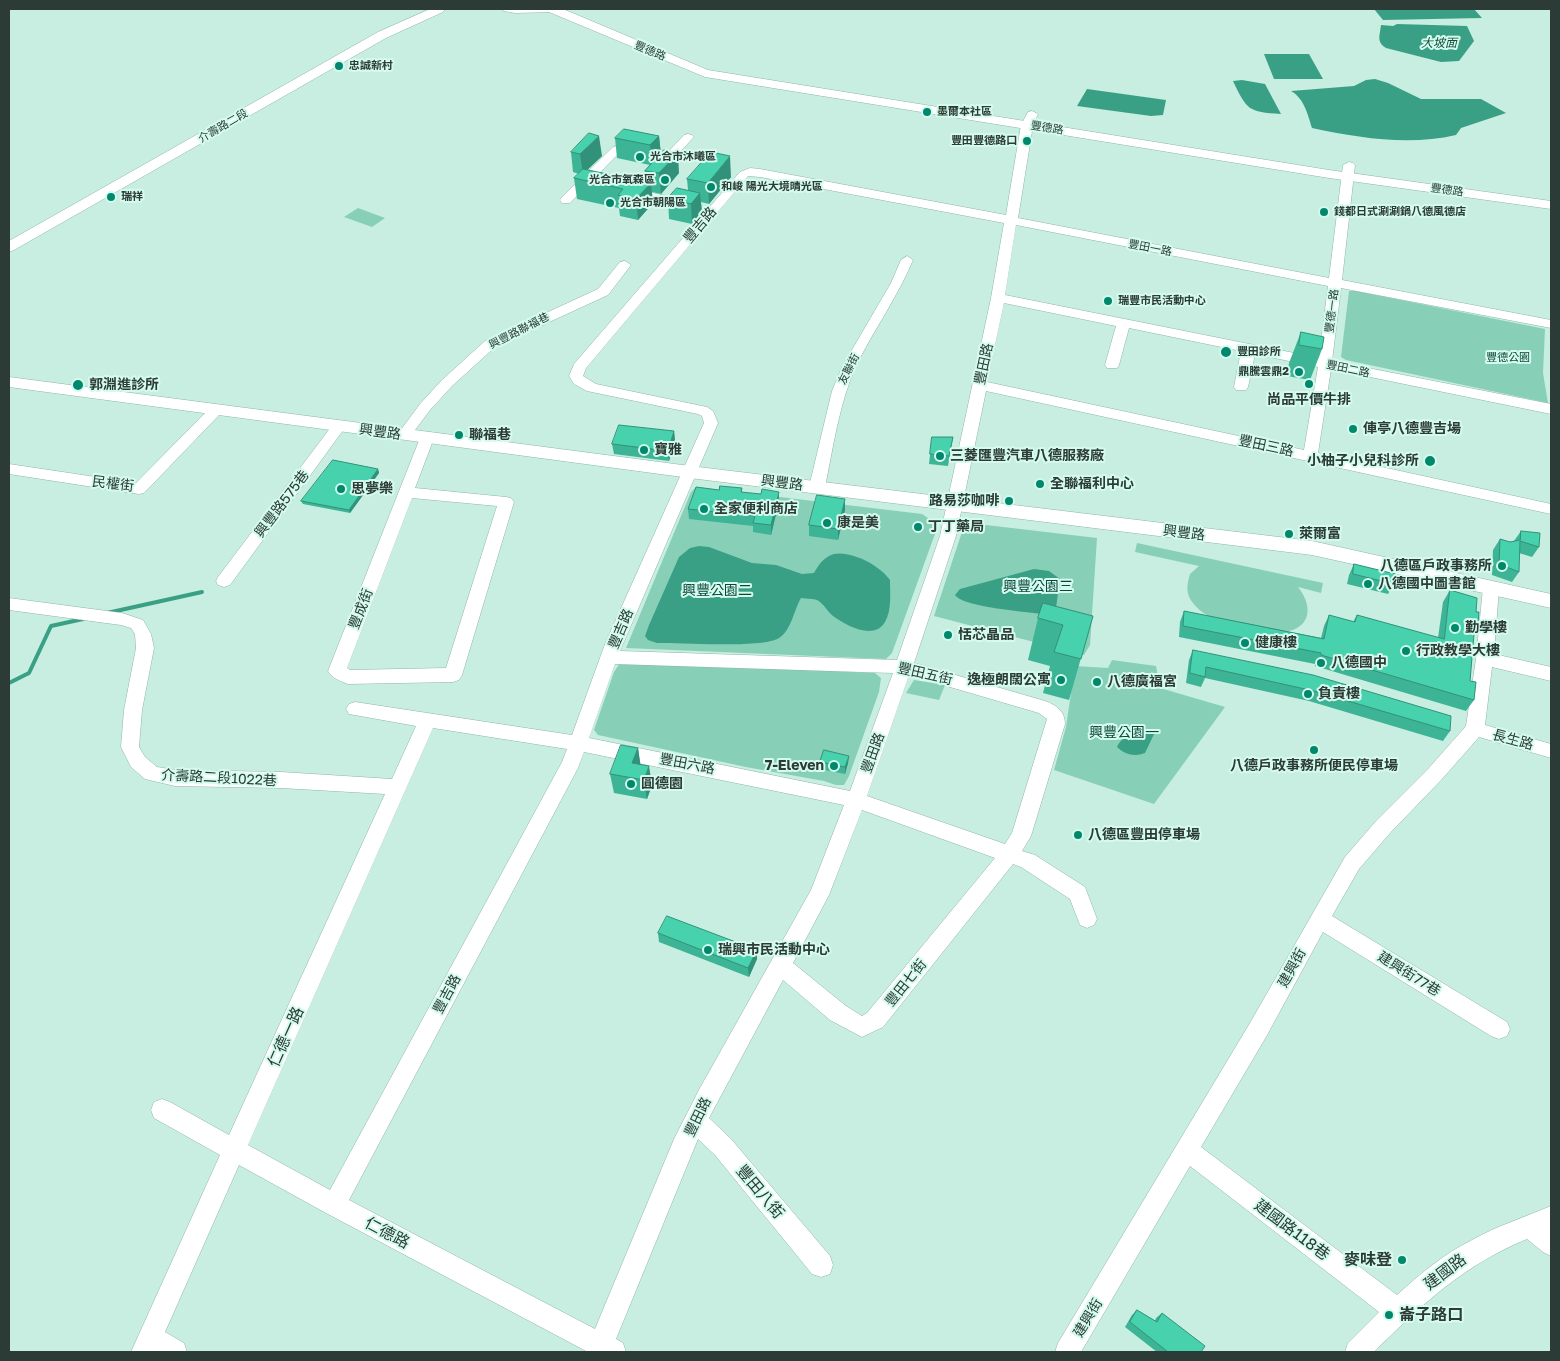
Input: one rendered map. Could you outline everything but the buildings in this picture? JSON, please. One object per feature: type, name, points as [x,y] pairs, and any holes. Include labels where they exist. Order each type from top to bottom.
[{"type":"main road","name":"介壽路二段","points":[[9,247],[382,35],[439,9]]},
{"type":"main road","name":"豐德路","points":[[554,9],[705,73],[1030,119]]},
{"type":"main road","name":"豐德路","points":[[592,12],[715,64],[1030,119],[1551,205]]},
{"type":"main road","name":"豐德路","points":[[1348,171],[1551,192]]},
{"type":"main road","name":"興豐路","points":[[9,382],[690,472],[1312,548],[1551,601]]},
{"type":"street","name":"豐德路","points":[[507,9],[554,9]]},
{"type":"street","name":"豐田路","points":[[604,1350],[664,1189],[708,1096],[820,895],[904,667],[948,536],[998,298],[1030,119]]},
{"type":"street","points":[[642,186],[688,137]]},
{"type":"street","points":[[566,200],[617,149]]},
{"type":"street","name":"豐德一路","points":[[1310,456],[1325,364],[1348,171]]},
{"type":"street","name":"豐田一路","points":[[750,172],[866,192],[1551,324]]},
{"type":"street","name":"豐吉路","points":[[334,1205],[572,762],[609,657],[711,423],[708,414],[702,410],[592,388],[579,381],[576,376],[579,367],[738,179],[750,172]]},
{"type":"street","points":[[584,183],[601,186]]},
{"type":"street","points":[[618,190],[642,186],[713,210]]},
{"type":"street","name":"友聯街","points":[[817,487],[838,391],[849,367],[897,283],[907,260]]},
{"type":"street","name":"興豐路聯福巷","points":[[404,435],[425,407],[447,383],[490,344],[603,292],[625,265]]},
{"type":"street","name":"豐田二路","points":[[998,298],[1551,409]]},
{"type":"street","points":[[1112,365],[1124,323]]},
{"type":"street","points":[[1241,387],[1249,348]]},
{"type":"street","name":"豐田三路","points":[[980,385],[1551,509]]},
{"type":"street","name":"民權街","points":[[9,469],[139,489],[216,410]]},
{"type":"street","name":"興豐路575巷","points":[[224,581],[339,426]]},
{"type":"street","name":"豐成街","points":[[406,492],[506,502],[453,675],[348,677],[337,670],[406,492],[427,438]]},
{"type":"street","points":[[1475,729],[1486,659],[1491,588]]},
{"type":"street","name":"介壽路二段1022巷","points":[[9,604],[122,619],[137,624],[143,634],[145,648],[133,710],[130,747],[138,762],[152,774],[175,778],[281,780],[398,787]]},
{"type":"street","name":"豐田五街","points":[[609,657],[904,667],[1045,708],[1054,713],[1057,719],[1056,724],[1022,836],[1009,855]]},
{"type":"street","points":[[1486,659],[1551,674]]},
{"type":"street","name":"豐田六路","points":[[355,709],[578,744],[856,800],[1009,855],[1028,860],[1078,893],[1087,919]]},
{"type":"street","name":"仁德一路","points":[[147,1344],[427,721]]},
{"type":"street","name":"長生路","points":[[1475,729],[1551,751]]},
{"type":"street","name":"建興街","points":[[1067,1352],[1258,1030],[1352,863],[1383,827],[1436,774],[1475,729]]},
{"type":"street","name":"豐田七街","points":[[781,966],[838,1014],[862,1027],[870,1024],[1009,855]]},
{"type":"street","name":"建興街77巷","points":[[1319,919],[1499,1029]]},
{"type":"street","name":"仁德路","points":[[162,1110],[604,1350]]},
{"type":"street","name":"豐田八街","points":[[696,1122],[723,1147],[821,1265]]},
{"type":"street","name":"建國路118巷","points":[[1187,1150],[1398,1311]]},
{"type":"street","points":[[1541,1223],[1551,1244]]},
{"type":"street","name":"建國路","points":[[1357,1352],[1398,1311],[1443,1271],[1472,1252],[1541,1223]]},
{"type":"street","points":[[147,1344],[175,1352]]},
{"type":"green space","points":[[358,208],[385,218],[372,227],[344,217]]},
{"type":"green space","name":"豐德公園","points":[[1349,291],[1545,329],[1543,373],[1548,403],[1346,360],[1341,357]]},
{"type":"green space","name":"興豐公園二","points":[[696,487],[922,514],[934,522],[936,531],[892,653],[886,659],[626,648],[691,492]]},
{"type":"green space","name":"興豐公園三","points":[[969,523],[1097,538],[1090,645],[1084,655],[934,616],[963,529]]},
{"type":"green space","points":[[1137,543],[1323,583],[1321,593],[1298,587],[1304,596],[1308,612],[1306,619],[1301,625],[1286,632],[1262,630],[1220,621],[1200,610],[1190,600],[1188,585],[1190,574],[1199,566],[1135,552]]},
{"type":"green space","name":"興豐公園一","points":[[1112,660],[1156,666],[1160,688],[1225,707],[1154,804],[1054,770],[1066,727],[1075,666],[1108,668]]},
{"type":"green space","points":[[620,663],[875,673],[881,678],[879,692],[849,776],[844,785],[836,785],[598,735],[594,730],[614,672]]},
{"type":"green space","points":[[914,680],[945,685],[939,700],[906,693]]},
{"type":"water","name":"大坡面","points":[[1374,9],[1474,9],[1482,18],[1383,20]]},
{"type":"water","name":"大坡面","points":[[1397,24],[1467,26],[1474,41],[1459,61],[1441,62],[1383,46],[1379,38],[1381,25],[1393,26]]},
{"type":"water","points":[[1264,54],[1309,54],[1323,79],[1274,79]]},
{"type":"water","points":[[1375,79],[1388,83],[1421,99],[1481,99],[1506,113],[1461,128],[1456,135],[1420,140],[1366,138],[1312,128],[1302,102],[1291,91],[1354,86],[1366,80]]},
{"type":"water","points":[[1242,80],[1265,84],[1281,114],[1262,112],[1250,108],[1233,81]]},
{"type":"water","points":[[1087,89],[1166,100],[1163,115],[1151,116],[1077,106]]},
{"type":"water","points":[[699,546],[709,547],[752,563],[776,565],[802,574],[814,573],[822,561],[834,554],[849,554],[865,560],[880,569],[890,580],[889,612],[880,628],[867,631],[859,630],[833,616],[818,601],[801,598],[787,630],[779,638],[770,641],[721,644],[657,643],[648,640],[645,636],[649,625],[679,557],[690,548]]},
{"type":"water","points":[[1034,569],[1049,571],[1060,579],[1056,608],[1050,615],[984,606],[971,603],[955,595],[960,589]]},
{"type":"water","points":[[1156,730],[1145,753],[1130,755],[1117,747],[1128,735]]},
{"type":"waterway","points":[[107,613],[202,592]]},
{"type":"waterway","points":[[9,683],[29,673],[51,626],[83,619]]},
{"type":"place","name":"忠誠新村","points":[[339,66]]},
{"type":"place","name":"墨爾本社區","points":[[927,112]]},
{"type":"place","name":"豐田豐德路口","points":[[1027,141]]},
{"type":"place","name":"光合市沐曦區","points":[[640,157]]},
{"type":"place","name":"光合市氧森區","points":[[665,180]]},
{"type":"place","name":"和峻 陽光大境晴光區","points":[[711,187]]},
{"type":"place","name":"瑞祥","points":[[111,197]]},
{"type":"place","name":"光合市朝陽區","points":[[610,203]]},
{"type":"place","name":"錢都日式涮涮鍋八德風德店","points":[[1324,212]]},
{"type":"place","name":"瑞豐市民活動中心","points":[[1108,301]]},
{"type":"place","name":"豐田診所","points":[[1226,352]]},
{"type":"place","name":"鼎騰雲鼎2","points":[[1299,372]]},
{"type":"place","name":"尚品平價牛排","points":[[1309,384]]},
{"type":"place","name":"郭淵進診所","points":[[78,385]]},
{"type":"place","name":"俥亭八德豐吉場","points":[[1353,429]]},
{"type":"place","name":"聯福巷","points":[[459,435]]},
{"type":"place","name":"寶雅","points":[[644,450]]},
{"type":"place","name":"三菱匯豐汽車八德服務廠","points":[[940,456]]},
{"type":"place","name":"小柚子小兒科診所","points":[[1430,461]]},
{"type":"place","name":"全聯福利中心","points":[[1040,484]]},
{"type":"place","name":"思夢樂","points":[[341,489]]},
{"type":"place","name":"路易莎咖啡","points":[[1009,501]]},
{"type":"place","name":"全家便利商店","points":[[704,509]]},
{"type":"place","name":"康是美","points":[[827,523]]},
{"type":"place","name":"丁丁藥局","points":[[918,527]]},
{"type":"place","name":"萊爾富","points":[[1289,534]]},
{"type":"place","name":"八德區戶政事務所","points":[[1502,566]]},
{"type":"place","name":"八德國中圖書館","points":[[1368,584]]},
{"type":"place","name":"勤學樓","points":[[1455,628]]},
{"type":"place","name":"恬芯晶品","points":[[948,635]]},
{"type":"place","name":"健康樓","points":[[1245,643]]},
{"type":"place","name":"行政教學大樓","points":[[1406,651]]},
{"type":"place","name":"八德國中","points":[[1321,663]]},
{"type":"place","name":"逸極朗闊公寓","points":[[1061,680]]},
{"type":"place","name":"八德廣福宮","points":[[1097,682]]},
{"type":"place","name":"負責樓","points":[[1308,694]]},
{"type":"place","name":"八德戶政事務所便民停車場","points":[[1314,750]]},
{"type":"place","name":"7-Eleven","points":[[834,766]]},
{"type":"place","name":"圓德園","points":[[631,784]]},
{"type":"place","name":"八德區豐田停車場","points":[[1078,835]]},
{"type":"place","name":"瑞興市民活動中心","points":[[708,950]]},
{"type":"place","name":"麥味登","points":[[1402,1260]]},
{"type":"place","name":"崙子路口","points":[[1389,1315]]}]
